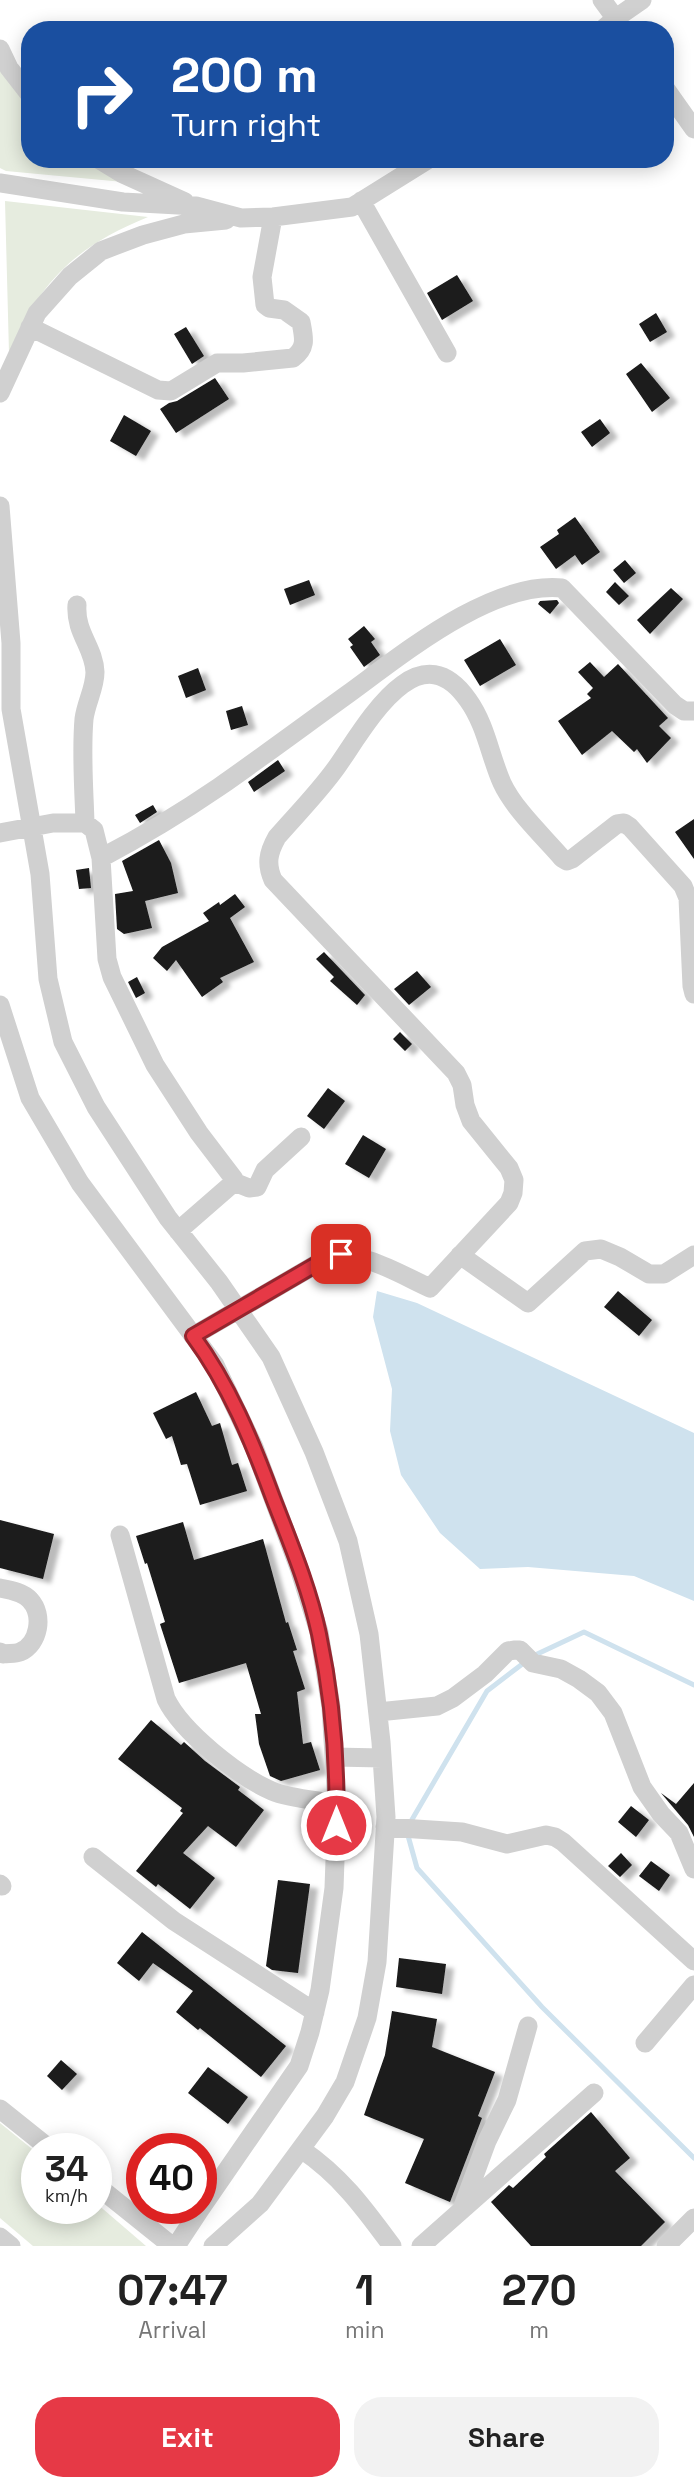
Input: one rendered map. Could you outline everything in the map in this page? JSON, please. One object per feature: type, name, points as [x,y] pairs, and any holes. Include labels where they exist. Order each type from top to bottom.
[{"type":"street","points":[[602,0],[612,21]]},
{"type":"street","points":[[619,21],[642,0]]},
{"type":"street","points":[[0,49],[9,68],[21,83]]},
{"type":"street","points":[[674,101],[694,129]]},
{"type":"street","points":[[113,168],[196,206],[241,218]]},
{"type":"street","points":[[0,393],[37,313],[70,276],[101,251],[143,235],[184,224],[273,217],[352,206],[414,168]]},
{"type":"street","points":[[0,183],[123,202],[196,206]]},
{"type":"street","points":[[361,201],[447,353]]},
{"type":"street","points":[[30,327],[165,391],[171,391],[217,363],[293,358],[300,353],[305,341],[301,322],[284,310],[265,305],[262,277],[273,217]]},
{"type":"street","points":[[0,506],[11,643],[11,709],[40,874],[48,979],[63,1042],[96,1107],[178,1231],[271,1357],[314,1452],[348,1541],[369,1634],[382,1758],[394,1828],[367,2018],[345,2082],[325,2116],[260,2204],[213,2246]]},
{"type":"street","points":[[101,858],[219,787],[409,650],[464,614],[523,591],[547,586],[562,588],[674,705],[692,714]]},
{"type":"street","points":[[69,823],[84,720],[95,675],[94,662],[76,618],[77,604]]},
{"type":"street","points":[[193,1336],[334,1256],[356,1256],[430,1288],[509,1203],[514,1180],[509,1168],[471,1121],[462,1084],[456,1073],[273,880],[267,865],[271,847],[277,837],[326,781],[364,724],[384,701],[410,679],[424,673],[436,674],[450,680],[468,700],[485,732],[503,784],[562,858],[567,861],[572,859],[617,824],[624,823],[630,827],[682,887],[688,898],[694,993]]},
{"type":"street","points":[[0,833],[33,826],[69,823],[94,830],[101,858],[107,958],[112,977],[155,1065],[199,1133],[232,1174],[234,1182]]},
{"type":"street","points":[[0,1005],[30,1098],[80,1183],[215,1366],[254,1447],[299,1568],[319,1632],[331,1707],[337,1804],[334,1888],[315,2012],[299,2066],[217,2185]]},
{"type":"street","points":[[234,1182],[249,1188],[257,1186],[265,1170],[301,1137]]},
{"type":"street","points":[[178,1231],[234,1182]]},
{"type":"street","points":[[460,1255],[528,1303],[585,1251],[601,1250],[620,1257],[649,1274],[664,1274],[694,1255]]},
{"type":"street","points":[[120,1535],[166,1699],[173,1713],[229,1766],[274,1792],[337,1804]]},
{"type":"street","points":[[0,1587],[31,1600],[39,1623],[35,1635],[20,1652],[0,1652]]},
{"type":"street","points":[[378,1712],[437,1706],[453,1699],[485,1674],[508,1651],[561,1669],[598,1693],[607,1703],[642,1787],[661,1814],[679,1833],[694,1869]]},
{"type":"street","points":[[334,1757],[382,1758]]},
{"type":"street","points":[[394,1828],[462,1832],[507,1844],[546,1835],[555,1837],[694,1961]]},
{"type":"street","points":[[93,1857],[174,1921],[315,2012]]},
{"type":"street","points":[[645,2043],[694,1985]]},
{"type":"street","points":[[462,2209],[487,2141],[507,2100],[528,2026]]},
{"type":"street","points":[[421,2246],[594,2093]]},
{"type":"street","points":[[0,2109],[30,2133]]},
{"type":"street","points":[[301,2149],[351,2191],[392,2246]]},
{"type":"street","points":[[112,2198],[174,2246],[190,2224]]},
{"type":"street","points":[[666,2246],[694,2218]]},
{"type":"street","points":[[0,2237],[11,2246]]},
{"type":"shaded area","points":[[0,59],[21,92],[21,168],[105,168],[134,183],[6,171],[0,168]]},
{"type":"shaded area","points":[[5,201],[148,217],[100,241],[63,269],[34,305],[9,353]]},
{"type":"shaded area","points":[[0,2123],[21,2140],[21,2224],[112,2224],[112,2217],[146,2246],[33,2246],[0,2218]]},
{"type":"water","points":[[377,1291],[417,1303],[694,1433],[694,1601],[634,1576],[528,1567],[480,1569],[440,1533],[401,1475],[390,1431],[392,1389],[373,1317]]},
{"type":"building","points":[[457,275],[473,301],[442,320],[427,293]]},
{"type":"building","points":[[656,313],[667,332],[650,342],[639,324]]},
{"type":"building","points":[[186,327],[204,356],[192,364],[174,334]]},
{"type":"building","points":[[641,363],[670,398],[652,412],[626,374]]},
{"type":"building","points":[[215,378],[229,399],[176,433],[160,409]]},
{"type":"building","points":[[124,415],[151,431],[136,456],[110,441]]},
{"type":"building","points":[[600,419],[610,433],[592,447],[581,432]]},
{"type":"building","points":[[575,517],[600,552],[582,565],[575,555],[556,569],[540,547],[559,534],[557,530]]},
{"type":"building","points":[[625,560],[636,573],[624,583],[613,570]]},
{"type":"building","points":[[309,580],[315,595],[290,605],[284,589]]},
{"type":"building","points":[[615,582],[629,596],[619,605],[606,592]]},
{"type":"building","points":[[671,588],[683,599],[650,634],[637,620]]},
{"type":"building","points":[[557,600],[559,603],[550,614],[538,604],[540,601]]},
{"type":"building","points":[[364,626],[375,639],[371,642],[380,655],[364,667],[350,647],[353,645],[348,639]]},
{"type":"building","points":[[500,639],[516,665],[480,686],[464,660]]},
{"type":"building","points":[[590,662],[604,677],[618,664],[668,718],[659,726],[671,738],[647,763],[637,749],[634,752],[612,731],[582,755],[558,721],[591,698],[587,694],[593,688],[578,672]]},
{"type":"building","points":[[198,668],[206,690],[186,698],[178,676]]},
{"type":"building","points":[[242,706],[248,725],[231,730],[226,711]]},
{"type":"building","points":[[278,760],[285,771],[254,792],[248,782]]},
{"type":"building","points":[[153,805],[157,812],[140,823],[135,815]]},
{"type":"building","points":[[694,819],[694,859],[675,832]]},
{"type":"building","points":[[159,840],[171,863],[178,893],[145,901],[152,928],[124,934],[117,929],[115,894],[133,891],[122,861]]},
{"type":"building","points":[[89,868],[91,888],[79,889],[76,870]]},
{"type":"building","points":[[235,894],[245,907],[230,918],[254,962],[220,978],[223,982],[202,997],[176,960],[167,971],[153,958],[162,947],[209,921],[203,913]]},
{"type":"building","points":[[324,952],[365,995],[357,1005],[330,981],[334,977],[316,959]]},
{"type":"building","points":[[417,971],[431,987],[409,1005],[394,989]]},
{"type":"building","points":[[137,977],[145,993],[136,998],[128,982]]},
{"type":"building","points":[[400,1032],[412,1044],[405,1051],[393,1039]]},
{"type":"building","points":[[328,1088],[345,1101],[324,1129],[307,1116]]},
{"type":"building","points":[[363,1135],[386,1149],[369,1178],[345,1164]]},
{"type":"building","points":[[618,1291],[652,1320],[639,1336],[604,1307]]},
{"type":"building","points":[[196,1392],[212,1426],[220,1423],[232,1465],[238,1463],[247,1491],[200,1505],[187,1464],[181,1465],[172,1436],[166,1439],[153,1413]]},
{"type":"building","points":[[0,1520],[54,1534],[43,1579],[0,1568]]},
{"type":"building","points":[[183,1522],[194,1560],[263,1539],[286,1623],[288,1622],[297,1650],[293,1651],[305,1689],[297,1692],[303,1744],[311,1742],[320,1770],[281,1781],[270,1776],[259,1744],[255,1714],[261,1714],[246,1663],[179,1683],[160,1624],[165,1622],[136,1536]]},
{"type":"building","points":[[151,1720],[181,1745],[184,1742],[264,1810],[236,1847],[208,1826],[183,1853],[215,1878],[190,1909],[136,1871],[183,1813],[180,1811],[182,1808],[118,1759]]},
{"type":"building","points":[[694,1783],[694,1837],[688,1825],[661,1793],[676,1804]]},
{"type":"building","points":[[631,1806],[649,1820],[636,1837],[618,1822]]},
{"type":"building","points":[[621,1853],[632,1865],[620,1877],[608,1866]]},
{"type":"building","points":[[651,1861],[670,1875],[659,1891],[639,1876]]},
{"type":"building","points":[[278,1880],[310,1884],[298,1973],[272,1970],[266,1966]]},
{"type":"building","points":[[142,1932],[286,2046],[261,2077],[176,2012],[193,1991],[153,1963],[139,1981],[117,1963]]},
{"type":"building","points":[[399,1958],[446,1964],[442,1994],[396,1987]]},
{"type":"building","points":[[392,2011],[437,2019],[432,2047],[495,2072],[478,2116],[482,2118],[450,2202],[405,2183],[424,2139],[364,2115],[385,2055]]},
{"type":"building","points":[[61,2060],[77,2074],[62,2090],[47,2076]]},
{"type":"building","points":[[208,2067],[248,2097],[228,2124],[188,2093]]},
{"type":"building","points":[[591,2112],[630,2158],[615,2171],[665,2222],[641,2246],[531,2246],[491,2202],[509,2185],[513,2188],[546,2157],[544,2154]]},
{"type":"waterway","points":[[533,1656],[584,1632],[694,1685]]},
{"type":"waterway","points":[[410,1823],[487,1691],[525,1662]]},
{"type":"waterway","points":[[407,1832],[417,1868],[542,2007],[694,2158]]},
{"type":"route","points":[[336,1825],[331,1707],[319,1632],[299,1568],[254,1447],[215,1366],[193,1336],[327,1258],[341,1254]]}]
